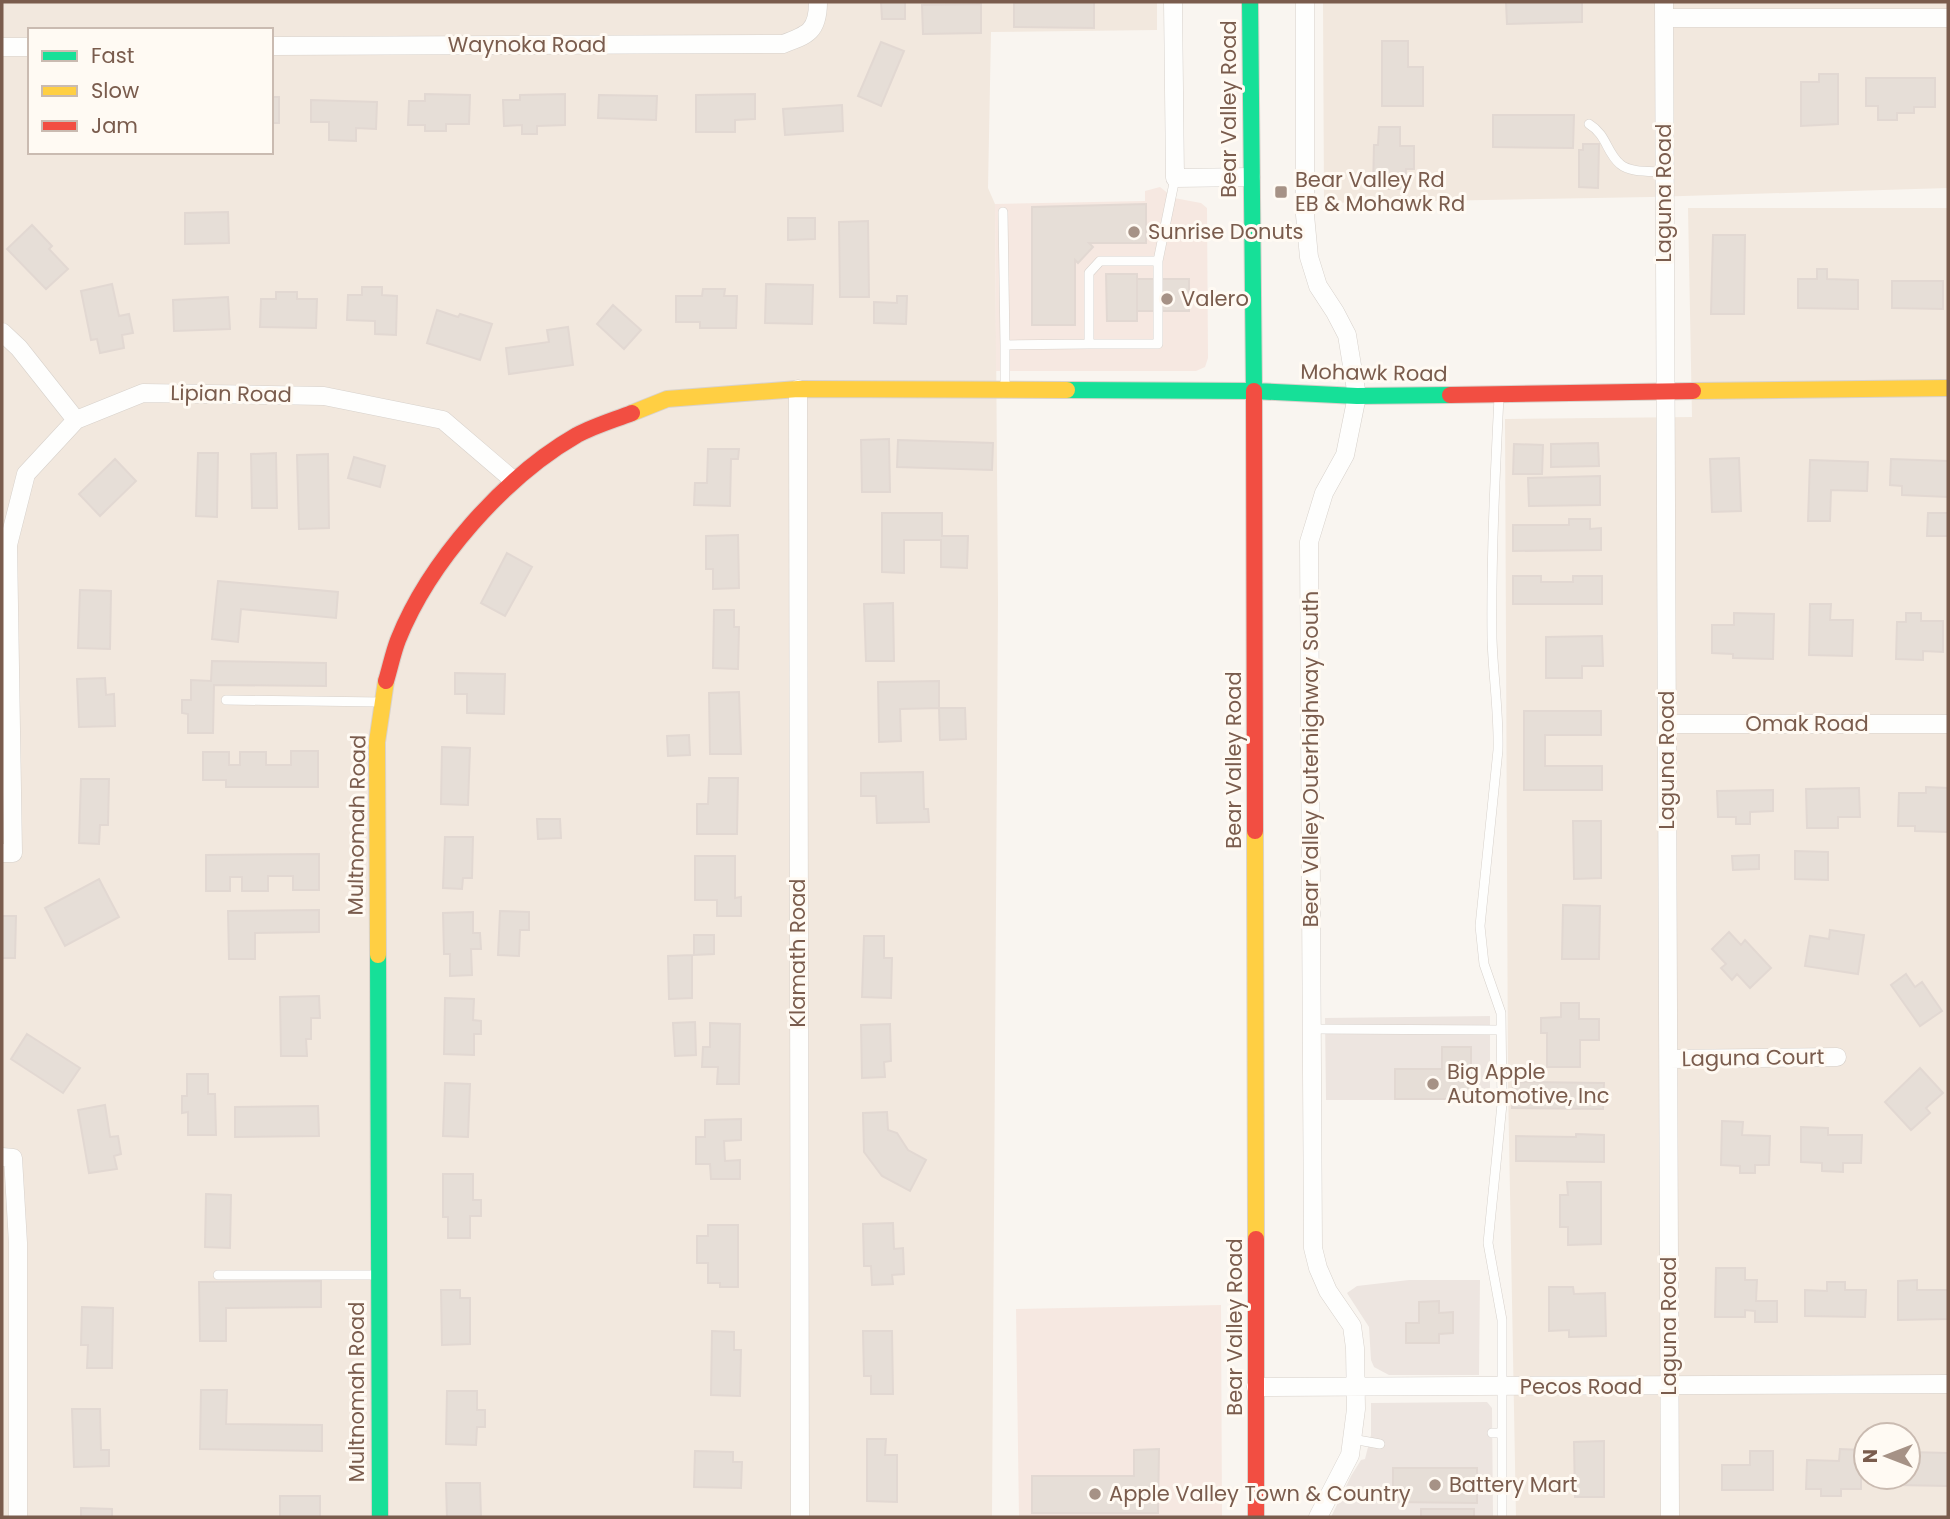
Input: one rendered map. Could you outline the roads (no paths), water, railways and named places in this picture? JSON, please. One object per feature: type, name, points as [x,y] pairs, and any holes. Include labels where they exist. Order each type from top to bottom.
[{"type":"street","name":"Waynoka Road","points":[[273,46],[783,44],[808,34],[818,17],[818,2]]},
{"type":"street","points":[[1173,2],[1175,178],[1251,177]]},
{"type":"street","name":"Bear Valley Road","points":[[1250,2],[1254,391],[1256,1517]]},
{"type":"street","name":"Bear Valley Outerhighway South","points":[[1305,2],[1305,215],[1309,257],[1318,286],[1347,335],[1357,396],[1345,455],[1325,493],[1309,541],[1313,1248],[1328,1291],[1352,1326],[1356,1348],[1356,1409],[1350,1455],[1318,1517]]},
{"type":"street","points":[[1664,10],[1948,18]]},
{"type":"street","name":"Laguna Road","points":[[1664,10],[1670,1517]]},
{"type":"street","points":[[2,47],[28,47]]},
{"type":"street","points":[[2,332],[19,348],[76,420]]},
{"type":"street","name":"Mohawk Road","points":[[798,389],[1254,391],[1357,396],[1948,388]]},
{"type":"street","name":"Multnomah Road","points":[[380,1517],[377,743],[383,702],[398,641],[422,591],[452,548],[513,480],[578,435],[667,399],[798,389]]},
{"type":"street","name":"Klamath Road","points":[[798,389],[800,1517]]},
{"type":"street","name":"Lipian Road","points":[[7,853],[5,545],[26,474],[76,420],[143,393],[324,396],[443,421],[513,480]]},
{"type":"street","name":"Omak Road","points":[[1667,724],[1948,724]]},
{"type":"street","name":"Laguna Court","points":[[1669,1059],[1837,1057]]},
{"type":"street","points":[[7,1157],[18,1242],[18,1517]]},
{"type":"street","name":"Pecos Road","points":[[1256,1387],[1948,1384]]},
{"type":"lane","points":[[1588,124],[1599,131],[1620,163],[1631,169],[1664,172]]},
{"type":"lane","points":[[1004,345],[1158,344],[1158,261],[1175,178]]},
{"type":"lane","points":[[1003,212],[1005,390]]},
{"type":"lane","points":[[1089,344],[1089,273],[1100,261],[1158,261]]},
{"type":"lane","points":[[1499,394],[1492,527],[1492,641],[1498,750],[1480,926],[1485,964],[1501,1013],[1502,1114],[1488,1243],[1502,1320],[1502,1387],[1497,1433],[1502,1517]]},
{"type":"lane","points":[[226,700],[383,702]]},
{"type":"lane","points":[[1312,1029],[1501,1030]]},
{"type":"lane","points":[[218,1275],[378,1275]]},
{"type":"lane","points":[[1352,1439],[1380,1444]]},
{"type":"place","name":"Bear Valley Rd EB & Mohawk Rd","points":[[1281,192]]},
{"type":"place","name":"Sunrise Donuts","points":[[1134,232]]},
{"type":"place","name":"Valero","points":[[1167,299]]},
{"type":"place","name":"Big Apple Automotive, Inc","points":[[1433,1084]]},
{"type":"place","name":"Battery Mart","points":[[1435,1485]]},
{"type":"place","name":"Apple Valley Town & Country","points":[[1095,1494]]}]
